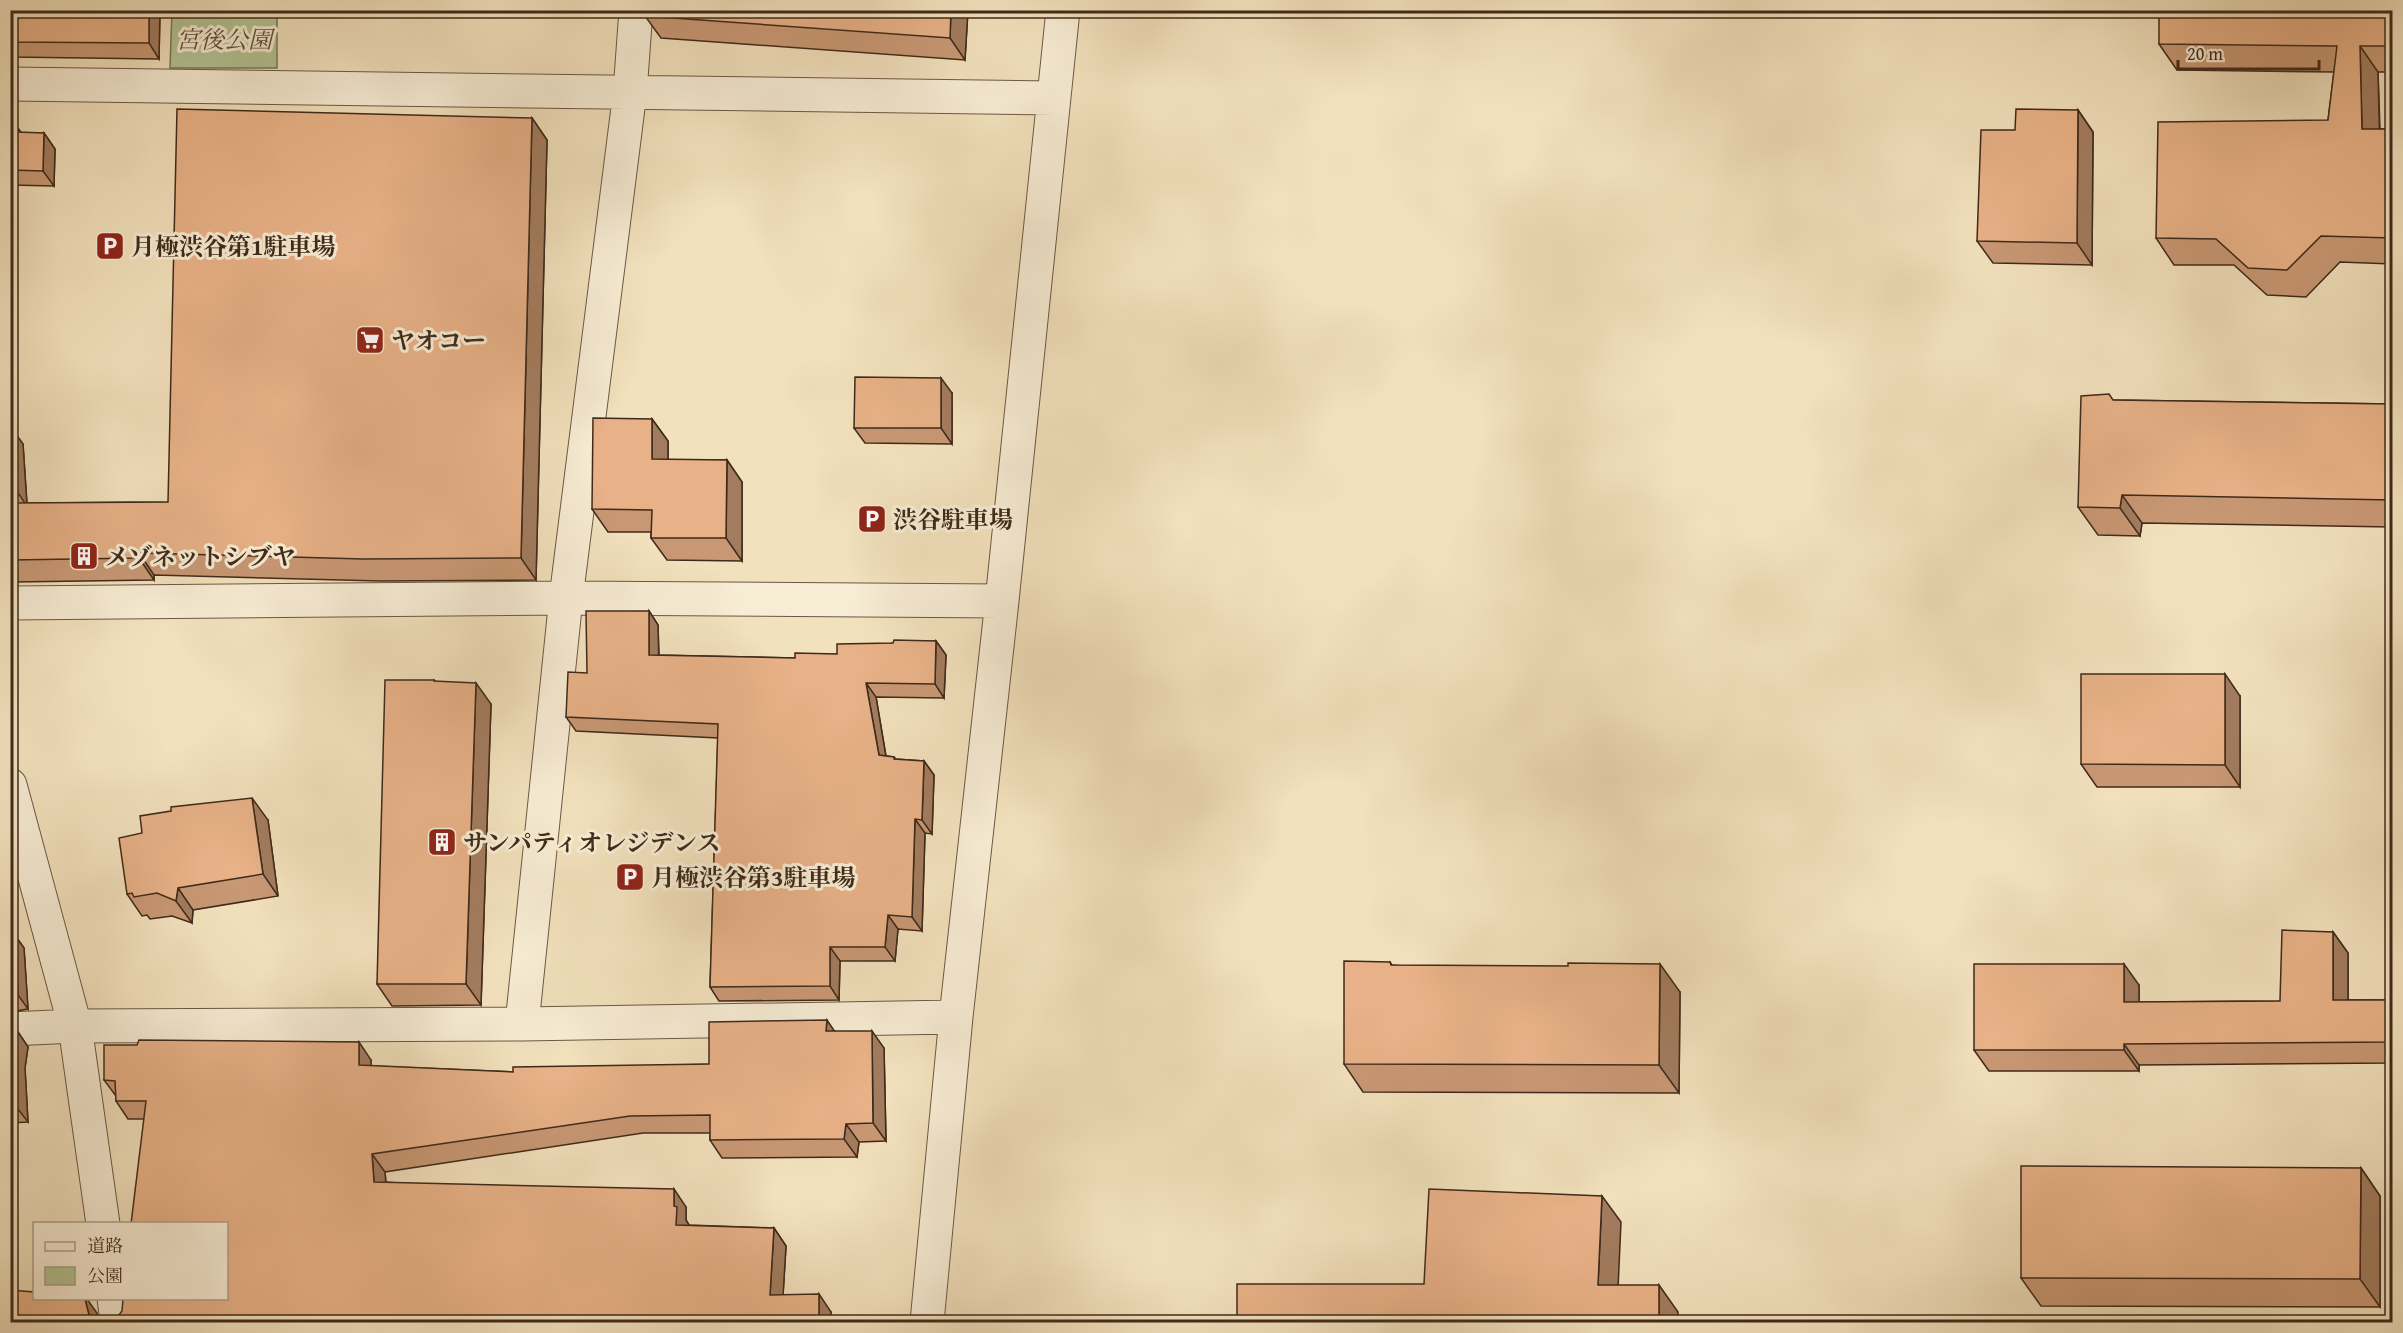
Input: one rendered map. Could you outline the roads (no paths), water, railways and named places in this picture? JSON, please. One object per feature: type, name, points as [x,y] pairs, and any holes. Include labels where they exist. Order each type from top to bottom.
[{"type":"street","points":[[522,1024],[566,598],[630,92],[636,10]]},
{"type":"street","points":[[927,1323],[956,1017],[1063,10]]},
{"type":"street","points":[[10,84],[1054,98]]},
{"type":"street","points":[[10,603],[566,598],[1002,601]]},
{"type":"street","points":[[10,785],[75,1026],[103,1222]]},
{"type":"street","points":[[10,1029],[75,1026],[522,1024],[956,1017]]},
{"type":"street","points":[[114,1300],[117,1323]]},
{"type":"place","name":"月極渋谷第1駐車場","points":[[110,246]]},
{"type":"place","name":"ヤオコー","points":[[370,340]]},
{"type":"place","name":"渋谷駐車場","points":[[872,519]]},
{"type":"place","name":"メゾネットシブヤ","points":[[84,556]]},
{"type":"place","name":"サンパティオレジデンス","points":[[442,842]]},
{"type":"place","name":"月極渋谷第3駐車場","points":[[630,877]]},
{"type":"park label","name":"宮後公園","points":[[224,39]]}]
